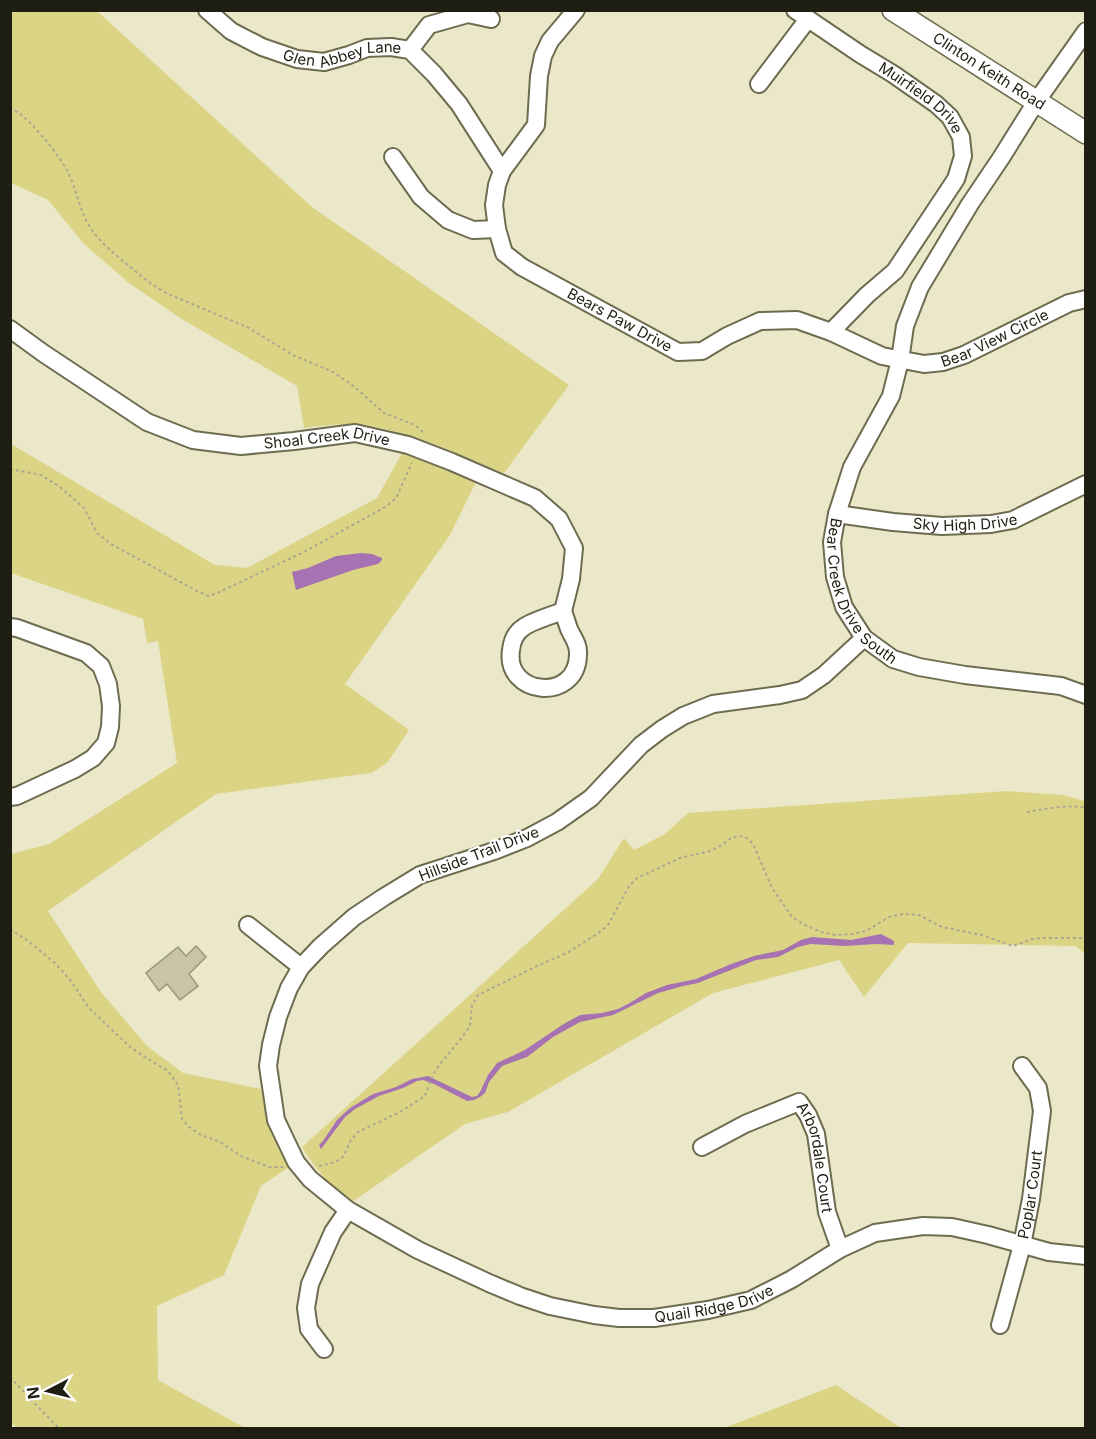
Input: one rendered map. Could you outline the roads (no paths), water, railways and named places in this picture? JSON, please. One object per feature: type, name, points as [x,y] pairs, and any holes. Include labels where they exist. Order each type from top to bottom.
[{"type":"main road","name":"Clinton Keith Road","points":[[893,10],[1086,133]]},
{"type":"street","name":"Glen Abbey Lane","points":[[207,10],[241,36],[262,47],[297,59],[324,62],[367,48],[391,46],[410,50],[459,104],[502,171]]},
{"type":"street","points":[[393,157],[421,197],[448,220],[473,230],[497,229],[494,205],[497,185],[502,171],[536,125],[539,76],[543,56],[550,41],[576,10]]},
{"type":"street","points":[[410,50],[429,25],[468,14],[491,20]]},
{"type":"street","points":[[759,84],[802,15]]},
{"type":"street","name":"Muirfield Drive","points":[[802,15],[936,104],[950,117],[962,137],[963,156],[956,178],[895,271],[867,295],[831,332]]},
{"type":"street","name":"Bear Creek Drive South","points":[[1086,31],[969,204],[920,287],[905,326],[891,396],[852,467],[837,514],[832,542],[836,578],[844,607],[864,638],[893,659],[919,667],[965,675],[1061,686],[1086,695]]},
{"type":"street","name":"Bears Paw Drive","points":[[497,229],[504,253],[522,267],[678,352],[702,351],[727,336],[760,321],[798,320],[831,332],[882,356],[900,360]]},
{"type":"street","name":"Bear View Circle","points":[[900,360],[924,364],[943,362],[964,355],[1069,303],[1086,299]]},
{"type":"street","name":"Shoal Creek Drive","points":[[10,329],[147,422],[193,440],[241,446],[355,433],[408,445],[535,498],[559,519],[574,548],[571,579],[563,611]]},
{"type":"street","name":"Sky High Drive","points":[[837,514],[942,526],[992,524],[1013,520],[1086,484]]},
{"type":"street","points":[[563,611],[576,641],[579,653],[577,665],[572,675],[563,684],[552,688],[528,685],[519,678],[510,656],[516,635],[531,622],[563,611]]},
{"type":"street","points":[[10,627],[86,653],[101,666],[108,684],[111,706],[106,744],[93,758],[75,769],[17,796],[10,797]]},
{"type":"street","name":"Hillside Trail Drive","points":[[348,1210],[309,1179],[299,1166],[276,1120],[268,1066],[271,1045],[289,988],[302,967],[321,946],[354,917],[420,875],[494,851],[557,822],[591,798],[641,745],[683,716],[713,704],[802,690],[824,675],[864,638]]},
{"type":"street","points":[[248,925],[302,967]]},
{"type":"street","name":"Poplar Court","points":[[1000,1325],[1022,1245],[1031,1199],[1042,1111],[1038,1088],[1022,1066]]},
{"type":"street","name":"Arbordale Court","points":[[702,1147],[745,1124],[799,1102],[808,1115],[816,1134],[827,1212],[840,1249]]},
{"type":"street","points":[[324,1349],[309,1329],[306,1308],[310,1284],[333,1232],[348,1210]]},
{"type":"street","name":"Quail Ridge Drive","points":[[348,1210],[418,1250],[520,1296],[550,1306],[620,1318],[654,1318],[708,1310],[751,1300],[792,1279],[840,1249],[875,1233],[923,1226],[952,1227],[1049,1252],[1086,1256]]}]
